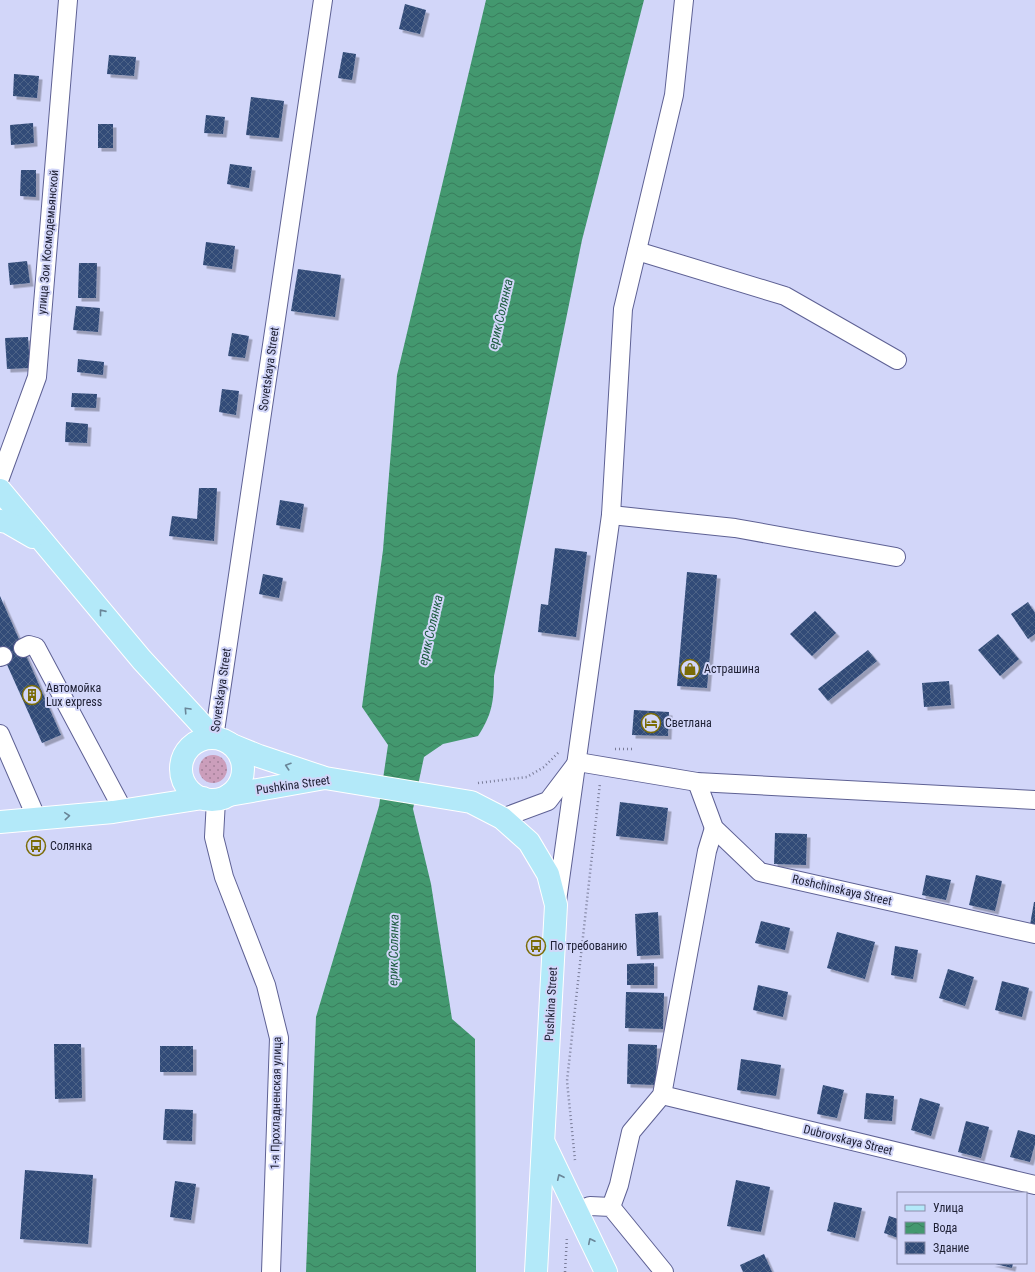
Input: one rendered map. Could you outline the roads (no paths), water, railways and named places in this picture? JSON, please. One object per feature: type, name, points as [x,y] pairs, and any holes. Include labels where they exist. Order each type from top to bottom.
[{"type":"main road","points":[[0,490],[142,660],[223,742],[238,752],[242,761],[243,771],[239,784],[216,798],[195,795],[185,783],[182,776],[182,764],[187,752],[192,746],[206,739],[223,742],[326,778]]},
{"type":"main road","points":[[0,521],[7,522],[31,536],[64,565]]},
{"type":"main road","name":"Pushkina Street","points":[[0,822],[123,810],[216,798],[326,778],[471,802],[502,818],[529,842],[548,874],[556,905],[536,1272]]},
{"type":"main road","points":[[544,1143],[606,1272]]},
{"type":"street","name":"улица Зои Космодемьянской","points":[[0,478],[37,377],[68,0]]},
{"type":"street","name":"Sovetskaya Street","points":[[223,742],[324,0]]},
{"type":"street","points":[[556,905],[578,762],[612,515],[623,309],[674,94],[684,0]]},
{"type":"street","points":[[637,250],[785,296],[897,360]]},
{"type":"street","points":[[612,515],[735,528],[896,557]]},
{"type":"street","points":[[23,648],[29,645],[36,647],[123,810]]},
{"type":"street","points":[[0,734],[37,819]]},
{"type":"street","points":[[578,762],[697,782],[1035,800]]},
{"type":"street","points":[[502,818],[548,802],[578,762]]},
{"type":"street","name":"Roshchinskaya Street","points":[[697,782],[714,828],[760,872],[1035,934]]},
{"type":"street","name":"1-я Прохладненская улица","points":[[216,798],[213,834],[224,876],[266,985],[279,1038],[271,1272]]},
{"type":"street","points":[[611,1207],[619,1185],[631,1132],[662,1095],[707,851],[714,828]]},
{"type":"street","name":"Dubrovskaya Street","points":[[662,1095],[1035,1185]]},
{"type":"street","points":[[576,1211],[590,1206],[611,1207],[664,1272]]},
{"type":"water","name":"ерик Солянка","points":[[486,0],[644,0],[582,240],[494,676],[491,708],[478,736],[443,744],[424,757],[413,809],[431,884],[452,1019],[475,1039],[476,1272],[306,1272],[316,1017],[379,806],[388,745],[362,707],[383,550],[397,375]]},
{"type":"place","name":"Астрашина","points":[[690,669]]},
{"type":"place","name":"Автомойка Lux express","points":[[32,695]]},
{"type":"place","name":"Светлана","points":[[651,723]]},
{"type":"place","name":"Солянка","points":[[36,846]]},
{"type":"place","name":"По требованию","points":[[536,946]]}]
